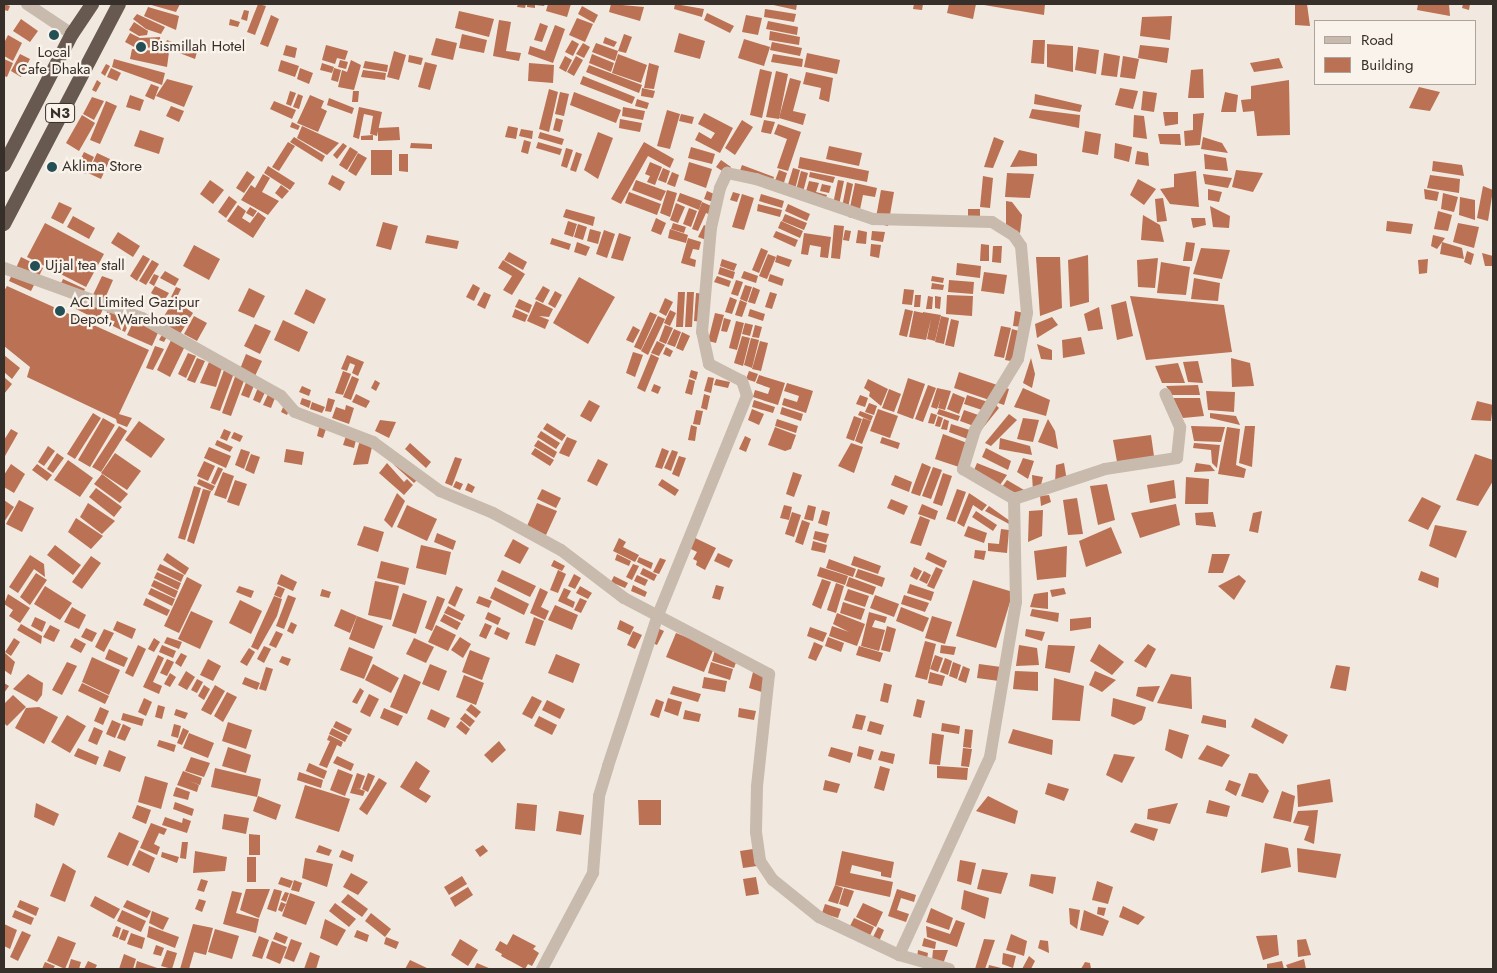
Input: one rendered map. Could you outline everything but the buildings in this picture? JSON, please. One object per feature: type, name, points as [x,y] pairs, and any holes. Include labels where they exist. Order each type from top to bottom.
[{"type":"highway","name":"N3","points":[[4,165],[72,34],[92,4]]},
{"type":"highway","name":"N3","points":[[4,224],[119,4]]},
{"type":"street","points":[[27,4],[72,34]]},
{"type":"street","points":[[542,969],[593,873],[599,796],[658,615],[747,396],[742,381],[709,364],[702,332],[711,228],[720,188],[727,173],[756,179],[873,219],[992,222],[1014,236],[1021,246],[1027,313],[1018,359],[975,430],[963,469],[1014,499],[1105,469],[1177,458],[1180,427],[1165,394]]},
{"type":"street","points":[[4,268],[142,318],[281,396],[296,412],[373,442],[440,491],[493,513],[561,550],[624,598],[769,674],[757,786],[756,832],[760,861],[773,880],[819,917],[923,966],[949,969]]},
{"type":"street","points":[[900,955],[990,757],[1016,602],[1014,499]]},
{"type":"place","name":"Local Cafe Dhaka","points":[[54,35]]},
{"type":"place","name":"Bismillah Hotel","points":[[141,47]]},
{"type":"place","name":"Aklima Store","points":[[52,167]]},
{"type":"place","name":"Ujjal tea stall","points":[[35,266]]},
{"type":"place","name":"ACI Limited Gazipur Depot, Warehouse","points":[[60,311]]}]
